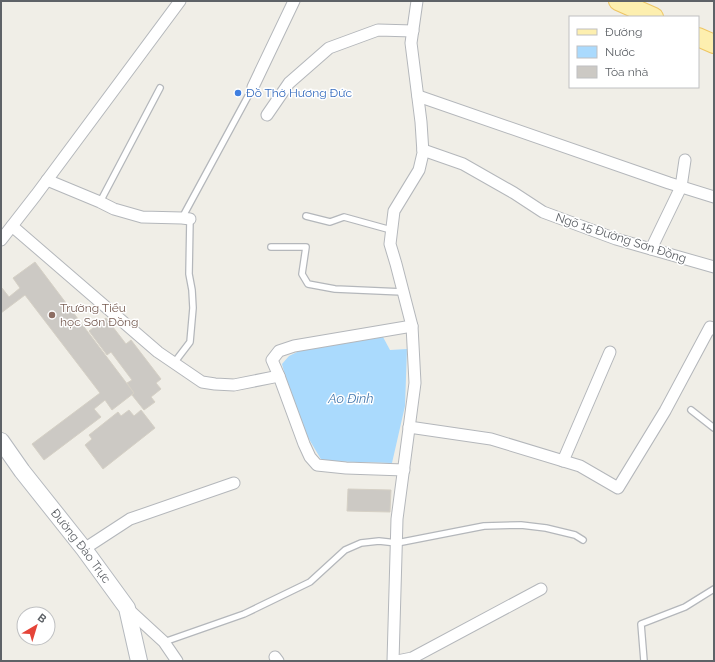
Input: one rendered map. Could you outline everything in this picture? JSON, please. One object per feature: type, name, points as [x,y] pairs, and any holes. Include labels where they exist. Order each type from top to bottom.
[{"type":"main road","points":[[618,1],[652,16]]},
{"type":"main road","points":[[699,37],[714,44]]},
{"type":"street","points":[[1,240],[180,1]]},
{"type":"street","points":[[253,87],[294,1]]},
{"type":"street","points":[[393,661],[397,519],[415,383],[412,326],[390,244],[394,210],[418,170],[423,154],[421,122],[411,43],[417,1]]},
{"type":"street","points":[[267,114],[289,84],[329,48],[378,30],[413,31]]},
{"type":"street","points":[[418,96],[714,197]]},
{"type":"street","name":"Ngõ 15 Đường Sơn Đồng","points":[[423,150],[463,164],[514,193],[543,212],[616,239],[714,267]]},
{"type":"street","points":[[651,249],[681,187],[685,160]]},
{"type":"street","points":[[47,180],[114,209],[142,217],[186,218]]},
{"type":"street","points":[[12,226],[158,352],[202,382],[234,385],[279,376]]},
{"type":"street","points":[[404,470],[346,468],[317,465],[310,457],[304,444],[272,360],[279,352],[294,346],[412,326]]},
{"type":"street","points":[[409,427],[491,439],[580,466],[618,488],[665,411],[710,327],[714,329]]},
{"type":"street","points":[[563,461],[610,352]]},
{"type":"street","name":"Đường Đào Trực","points":[[1,441],[22,471],[84,549],[127,608],[139,661]]},
{"type":"street","points":[[84,549],[130,519],[234,483]]},
{"type":"street","points":[[397,661],[412,658],[541,589]]},
{"type":"street","points":[[127,608],[164,642],[177,661]]},
{"type":"lane","points":[[174,363],[190,342],[193,308],[189,274],[186,218],[253,87]]},
{"type":"lane","points":[[100,202],[160,88]]},
{"type":"lane","points":[[306,216],[330,222],[344,217],[391,230]]},
{"type":"lane","points":[[271,247],[306,247],[302,274],[308,284],[335,289],[404,292]]},
{"type":"lane","points":[[691,410],[714,428]]},
{"type":"lane","points":[[164,642],[244,614],[310,582],[345,550],[361,543],[379,541],[396,543],[484,526],[521,525],[546,528],[568,533],[583,540]]},
{"type":"lane","points":[[644,661],[641,624],[686,607],[714,589]]},
{"type":"water","name":"Ao Đình","points":[[383,337],[390,350],[407,349],[405,406],[392,463],[322,461],[303,429],[289,391],[282,364],[289,356],[299,351]]},
{"type":"building","points":[[35,262],[134,393],[112,410],[105,400],[94,409],[101,417],[44,460],[32,444],[100,393],[25,295],[1,313],[1,289],[2,288],[9,297],[20,288],[13,278]]},
{"type":"building","points":[[106,318],[126,344],[131,340],[161,379],[156,383],[161,389],[151,397],[155,402],[144,410],[132,395],[134,393],[127,383],[132,380],[111,352],[107,355],[89,331]]},
{"type":"building","points":[[129,410],[134,416],[141,410],[155,428],[103,469],[85,445],[92,439],[89,435],[118,412],[121,416]]},
{"type":"building","points":[[348,489],[391,490],[390,512],[347,511]]},
{"type":"place","name":"Đồ Thờ Hương Đức","points":[[238,93]]},
{"type":"place","name":"Trường Tiểu học Sơn Đồng","points":[[52,315]]}]
